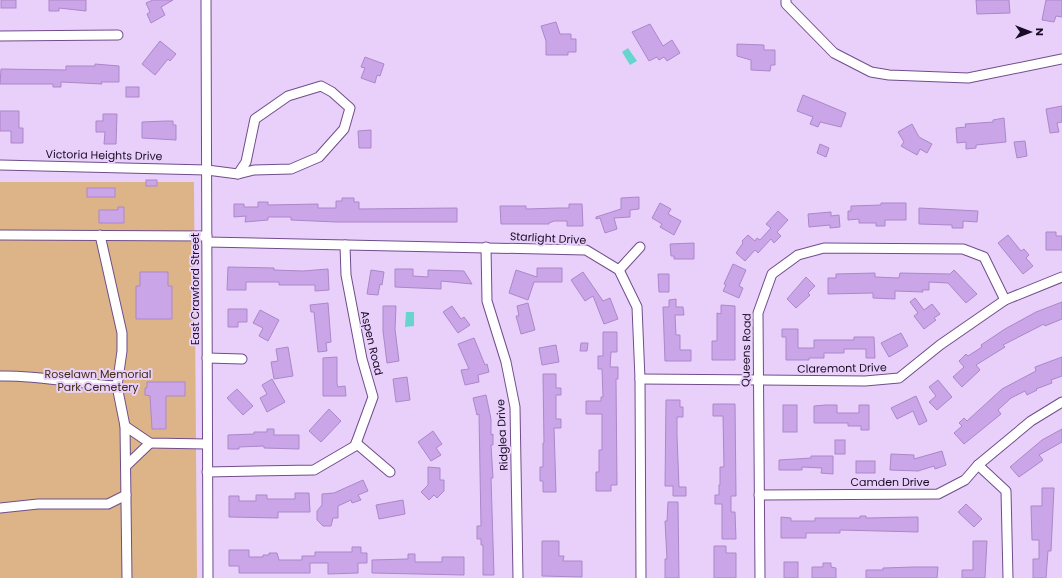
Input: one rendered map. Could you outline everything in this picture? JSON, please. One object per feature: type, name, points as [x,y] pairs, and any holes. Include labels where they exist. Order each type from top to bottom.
[{"type":"street","name":"East Crawford Street","points":[[206,0],[208,578]]},
{"type":"street","points":[[784,1],[834,53],[871,72],[888,75],[968,78],[1062,59]]},
{"type":"street","points":[[0,36],[118,35]]},
{"type":"street","name":"Victoria Heights Drive","points":[[0,165],[207,170],[238,174],[254,170],[291,169],[319,156],[344,129],[350,108],[332,92],[321,86],[288,96],[255,119],[246,162],[238,174]]},
{"type":"street","name":"Starlight Drive","points":[[0,234],[100,235],[345,245],[586,250],[619,270]]},
{"type":"street","points":[[100,235],[122,333],[122,351],[117,386],[125,426],[127,578]]},
{"type":"street","name":"Aspen Road","points":[[345,245],[346,275],[362,359],[373,397],[356,443]]},
{"type":"street","name":"Ridglea Drive","points":[[486,247],[487,301],[506,362],[515,407],[518,578]]},
{"type":"street","points":[[640,248],[619,270],[637,307],[640,380],[640,578]]},
{"type":"street","name":"Queens Road","points":[[760,578],[757,380],[758,313],[772,274],[798,255],[824,248],[963,249],[984,257],[1005,300]]},
{"type":"street","name":"Claremont Drive","points":[[640,380],[865,381],[899,378],[940,345],[1005,300],[1062,277]]},
{"type":"street","points":[[207,358],[242,359]]},
{"type":"street","points":[[0,376],[29,377],[86,385],[117,386]]},
{"type":"street","name":"Camden Drive","points":[[759,495],[938,494],[965,480],[978,464],[1031,420],[1062,402]]},
{"type":"street","points":[[125,426],[150,443],[207,444]]},
{"type":"street","points":[[126,466],[150,443]]},
{"type":"street","points":[[207,472],[314,470],[355,446],[356,443],[390,472]]},
{"type":"street","points":[[978,464],[1006,491],[1008,578]]},
{"type":"street","points":[[0,508],[38,504],[108,504],[126,495]]},
{"type":"green space","name":"Roselawn Memorial Park Cemetery","points":[[0,182],[194,182],[197,578],[0,578]]},
{"type":"shaded area","points":[[628,48],[637,61],[630,65],[622,52]]},
{"type":"shaded area","points":[[406,312],[414,312],[414,326],[405,327]]},
{"type":"building","points":[[1,0],[16,0],[16,8],[1,8]]},
{"type":"building","points":[[49,0],[86,0],[86,11],[59,8],[59,11],[49,11]]},
{"type":"building","points":[[153,0],[173,0],[161,7],[165,15],[151,23],[147,14],[150,12],[146,3]]},
{"type":"building","points":[[976,0],[1009,0],[1010,13],[977,14]]},
{"type":"building","points":[[1046,0],[1062,0],[1062,17],[1056,16],[1054,22],[1042,20]]},
{"type":"building","points":[[556,22],[560,34],[571,34],[571,39],[576,39],[576,52],[568,52],[568,55],[546,55],[546,41],[541,26]]},
{"type":"building","points":[[650,24],[663,46],[672,40],[680,53],[667,61],[664,57],[659,60],[657,57],[649,61],[632,32]]},
{"type":"building","points":[[160,41],[176,54],[170,61],[168,59],[155,75],[142,64]]},
{"type":"building","points":[[737,44],[764,45],[764,50],[775,50],[775,65],[771,65],[770,71],[751,70],[751,60],[737,56]]},
{"type":"building","points":[[365,57],[384,64],[380,76],[377,75],[375,83],[361,78],[365,68],[361,67]]},
{"type":"building","points":[[95,64],[119,66],[119,82],[101,82],[102,84],[61,82],[61,87],[53,87],[53,84],[0,84],[1,69],[66,70],[66,66],[95,66]]},
{"type":"building","points":[[126,87],[139,87],[139,97],[126,97]]},
{"type":"building","points":[[803,95],[846,113],[841,127],[820,122],[818,127],[810,124],[813,117],[797,111]]},
{"type":"building","points":[[1062,106],[1062,122],[1057,123],[1059,132],[1050,133],[1046,109]]},
{"type":"building","points":[[0,111],[19,111],[19,128],[23,128],[23,143],[11,143],[11,131],[0,131]]},
{"type":"building","points":[[103,114],[117,114],[116,144],[104,144],[105,132],[96,132],[96,121],[103,121]]},
{"type":"building","points":[[1004,118],[1006,142],[976,145],[976,148],[966,149],[966,142],[957,143],[956,128],[966,127],[965,124],[993,122],[993,120]]},
{"type":"building","points":[[173,121],[173,125],[176,125],[176,140],[142,138],[142,122]]},
{"type":"building","points":[[912,124],[919,137],[932,144],[927,153],[920,149],[917,155],[901,146],[904,142],[898,132]]},
{"type":"building","points":[[371,130],[371,148],[359,148],[358,131]]},
{"type":"building","points":[[1025,141],[1027,156],[1017,158],[1014,142]]},
{"type":"building","points":[[820,144],[829,148],[826,157],[817,153]]},
{"type":"building","points":[[146,180],[157,180],[157,186],[146,186]]},
{"type":"building","points":[[87,188],[115,188],[115,197],[87,197]]},
{"type":"building","points":[[639,197],[639,209],[630,210],[630,217],[614,218],[617,229],[605,233],[600,218],[596,219],[596,217],[621,209],[621,198]]},
{"type":"building","points":[[342,198],[354,198],[354,202],[359,202],[359,209],[457,208],[457,222],[336,222],[291,220],[291,217],[268,217],[268,220],[245,222],[246,216],[234,217],[234,204],[244,204],[244,207],[258,207],[258,202],[268,202],[268,205],[318,204],[318,208],[336,208],[336,201],[342,201]]},
{"type":"building","points":[[660,203],[671,209],[668,214],[681,221],[674,235],[660,227],[662,224],[652,218]]},
{"type":"building","points":[[881,203],[906,203],[906,220],[885,220],[885,226],[876,226],[876,223],[859,223],[859,219],[848,220],[848,211],[851,211],[851,206],[881,205]]},
{"type":"building","points":[[569,204],[582,204],[583,226],[567,226],[567,221],[554,221],[549,224],[501,224],[500,206],[526,206],[526,209],[569,208]]},
{"type":"building","points":[[118,207],[124,207],[124,223],[99,223],[99,210],[118,210]]},
{"type":"building","points":[[919,208],[978,211],[977,222],[963,221],[963,228],[952,228],[952,225],[919,224]]},
{"type":"building","points":[[778,211],[788,220],[777,232],[781,236],[774,243],[771,239],[758,253],[755,250],[745,261],[736,253],[743,243],[742,241],[748,235],[755,241],[757,238],[760,240],[771,228],[766,224]]},
{"type":"building","points":[[831,212],[831,216],[839,215],[840,227],[830,228],[830,225],[809,227],[808,214]]},
{"type":"building","points":[[1046,232],[1056,232],[1056,236],[1062,236],[1062,250],[1046,250]]},
{"type":"building","points":[[1008,235],[1021,251],[1024,249],[1029,255],[1026,258],[1033,266],[1023,274],[998,243]]},
{"type":"building","points":[[694,243],[694,259],[674,259],[674,256],[671,256],[670,244]]},
{"type":"building","points":[[733,264],[746,270],[739,286],[743,288],[739,298],[723,291],[726,285],[724,284]]},
{"type":"building","points":[[228,267],[274,268],[274,270],[303,271],[328,269],[329,290],[315,291],[315,285],[279,285],[279,282],[246,282],[246,290],[227,290]]},
{"type":"building","points":[[537,268],[562,268],[562,282],[534,282],[528,300],[509,293],[516,270],[537,277]]},
{"type":"building","points":[[395,269],[413,269],[413,276],[428,277],[428,270],[464,271],[472,284],[441,281],[441,289],[395,287]]},
{"type":"building","points":[[371,270],[384,272],[382,285],[380,284],[378,295],[367,294]]},
{"type":"building","points":[[954,270],[977,294],[966,303],[948,283],[929,282],[929,290],[922,290],[923,292],[895,291],[895,299],[873,298],[873,293],[828,294],[828,278],[836,278],[836,274],[875,273],[875,277],[899,278],[900,273],[950,274]]},
{"type":"building","points":[[140,272],[168,272],[168,286],[172,286],[172,319],[136,319],[136,286],[140,286]]},
{"type":"building","points":[[583,272],[603,301],[610,298],[618,319],[604,324],[593,296],[585,301],[571,280]]},
{"type":"building","points":[[658,274],[669,274],[669,292],[659,292]]},
{"type":"building","points":[[806,277],[815,286],[808,293],[810,295],[796,308],[787,299]]},
{"type":"building","points":[[915,298],[924,310],[932,304],[940,314],[934,318],[936,320],[924,329],[914,316],[918,313],[910,302]]},
{"type":"building","points":[[676,299],[676,307],[683,307],[684,315],[675,315],[676,335],[680,335],[680,350],[691,350],[691,361],[665,361],[663,307],[669,307],[669,300]]},
{"type":"building","points":[[1062,302],[1062,319],[1045,326],[1044,324],[1003,345],[1005,347],[976,365],[980,370],[962,387],[953,377],[964,367],[959,361],[966,354],[968,356],[982,347],[981,345],[1005,329],[1036,312]]},
{"type":"building","points":[[328,303],[331,342],[326,343],[327,351],[318,352],[314,312],[311,312],[310,305]]},
{"type":"building","points":[[528,303],[535,330],[521,334],[516,316],[519,316],[517,306]]},
{"type":"building","points":[[721,305],[735,306],[735,360],[712,360],[712,341],[717,341],[717,313],[721,314]]},
{"type":"building","points":[[383,306],[396,306],[395,329],[399,361],[387,363],[383,331]]},
{"type":"building","points":[[452,306],[461,319],[464,317],[470,325],[458,333],[443,312]]},
{"type":"building","points":[[228,309],[247,309],[247,322],[238,322],[238,327],[228,327]]},
{"type":"building","points":[[260,310],[279,320],[268,341],[259,336],[263,328],[253,323]]},
{"type":"building","points":[[782,329],[798,329],[798,348],[814,348],[814,340],[854,340],[854,337],[874,337],[875,358],[866,358],[866,349],[844,349],[844,353],[824,353],[824,358],[809,358],[809,360],[786,360],[786,337],[782,337]]},
{"type":"building","points":[[603,332],[617,332],[617,352],[611,352],[610,367],[618,367],[618,379],[616,379],[617,485],[611,485],[611,491],[596,491],[596,472],[599,472],[599,450],[602,450],[602,414],[586,414],[586,401],[601,401],[601,397],[603,397],[602,369],[598,369],[598,356],[603,356]]},
{"type":"building","points":[[901,333],[908,346],[889,357],[881,343]]},
{"type":"building","points":[[474,338],[485,365],[487,364],[489,372],[478,375],[479,382],[465,385],[461,370],[469,369],[458,344]]},
{"type":"building","points":[[581,343],[588,343],[587,351],[580,351]]},
{"type":"building","points":[[556,345],[559,362],[542,365],[539,348]]},
{"type":"building","points":[[288,347],[293,376],[274,379],[271,362],[278,361],[276,349]]},
{"type":"building","points":[[337,357],[337,384],[338,387],[345,386],[346,396],[323,396],[323,358]]},
{"type":"building","points":[[1062,357],[1062,376],[1051,380],[1052,383],[1036,389],[1037,390],[1027,395],[1025,391],[1011,398],[998,410],[1001,414],[964,444],[954,433],[962,426],[959,423],[964,418],[967,421],[1002,389],[1036,371],[1035,367]]},
{"type":"building","points":[[543,374],[556,374],[556,388],[561,388],[561,395],[556,395],[556,419],[561,419],[561,428],[554,428],[556,492],[543,492],[543,481],[540,481],[540,467],[543,467],[544,443]]},
{"type":"building","points":[[407,377],[410,400],[396,402],[393,379]]},
{"type":"building","points":[[272,379],[285,402],[267,412],[260,398],[267,394],[262,385]]},
{"type":"building","points":[[938,380],[952,397],[937,410],[929,402],[936,396],[929,387]]},
{"type":"building","points":[[147,382],[185,382],[185,396],[166,396],[166,429],[152,429],[150,396],[145,395]]},
{"type":"building","points":[[237,389],[253,406],[243,415],[227,398]]},
{"type":"building","points":[[486,395],[491,419],[491,435],[493,434],[493,445],[491,445],[493,478],[491,478],[494,575],[483,575],[483,545],[481,545],[481,539],[477,539],[477,526],[481,526],[479,414],[477,415],[473,398]]},
{"type":"building","points":[[916,396],[927,421],[919,425],[913,411],[897,419],[891,408]]},
{"type":"building","points":[[666,400],[680,400],[680,407],[683,407],[683,417],[677,417],[677,435],[679,487],[686,487],[686,496],[673,496],[673,486],[665,486]]},
{"type":"building","points":[[713,404],[735,404],[736,496],[731,496],[731,512],[735,512],[736,539],[722,539],[722,504],[715,504],[715,495],[719,495],[720,467],[724,467],[723,416],[713,416]]},
{"type":"building","points":[[783,405],[797,405],[797,432],[783,432]]},
{"type":"building","points":[[837,405],[837,413],[859,413],[859,405],[869,405],[869,430],[861,430],[861,426],[848,426],[848,423],[814,423],[814,406]]},
{"type":"building","points":[[329,409],[341,421],[321,442],[309,431]]},
{"type":"building","points":[[267,429],[274,429],[274,435],[299,435],[299,449],[264,448],[264,446],[228,449],[228,435],[267,432]]},
{"type":"building","points":[[1062,429],[1062,442],[1039,455],[1043,460],[1019,477],[1010,467],[1042,440]]},
{"type":"building","points":[[433,431],[442,444],[436,448],[441,455],[431,461],[418,442]]},
{"type":"building","points":[[835,440],[845,440],[845,454],[835,454]]},
{"type":"building","points":[[942,451],[946,465],[935,469],[934,466],[918,471],[890,470],[891,454],[914,455],[914,459]]},
{"type":"building","points":[[811,456],[833,456],[833,474],[821,473],[822,468],[802,467],[802,470],[779,470],[779,460],[811,458]]},
{"type":"building","points":[[856,461],[875,461],[875,473],[856,473]]},
{"type":"building","points":[[428,467],[440,468],[440,480],[444,480],[444,491],[437,498],[434,495],[429,500],[421,492],[428,485]]},
{"type":"building","points":[[363,480],[368,491],[358,495],[361,500],[352,503],[351,500],[338,506],[338,518],[333,518],[331,526],[323,526],[317,520],[317,511],[322,505],[322,494],[334,493]]},
{"type":"building","points":[[1042,488],[1054,488],[1051,551],[1048,551],[1046,578],[1033,578],[1033,559],[1039,559],[1039,540],[1032,540],[1031,506],[1042,506]]},
{"type":"building","points":[[295,493],[309,493],[310,512],[278,512],[278,518],[229,517],[229,496],[239,496],[239,501],[256,501],[256,495],[267,495],[267,499],[295,499]]},
{"type":"building","points":[[403,500],[405,514],[379,519],[376,505]]},
{"type":"building","points":[[668,502],[678,502],[679,578],[665,578],[665,559],[667,559],[665,521],[667,521]]},
{"type":"building","points":[[966,504],[982,519],[974,527],[958,512]]},
{"type":"building","points":[[860,516],[866,516],[866,518],[918,517],[918,532],[840,530],[840,533],[806,533],[806,538],[781,538],[781,517],[791,518],[791,521],[815,521],[815,518],[860,518]]},
{"type":"building","points":[[542,541],[559,541],[559,556],[564,556],[563,561],[582,561],[582,577],[542,576]]},
{"type":"building","points":[[973,541],[987,541],[985,578],[962,578],[962,570],[973,570]]},
{"type":"building","points":[[714,546],[726,546],[726,553],[736,553],[736,578],[714,578]]},
{"type":"building","points":[[352,547],[361,547],[361,553],[367,553],[367,563],[358,563],[358,573],[328,574],[328,563],[310,563],[310,573],[239,573],[239,566],[229,566],[229,550],[249,550],[249,557],[263,557],[263,555],[269,555],[269,553],[277,553],[279,560],[302,560],[302,556],[315,556],[315,552],[352,552]]},
{"type":"building","points":[[408,554],[415,554],[415,562],[442,562],[442,557],[464,557],[464,575],[372,573],[372,560],[408,559]]},
{"type":"building","points":[[784,562],[798,562],[798,578],[784,578]]},
{"type":"building","points":[[823,563],[831,563],[831,567],[836,568],[836,578],[812,578],[812,567],[823,567]]},
{"type":"building","points":[[938,567],[937,578],[866,578],[866,570]]}]
